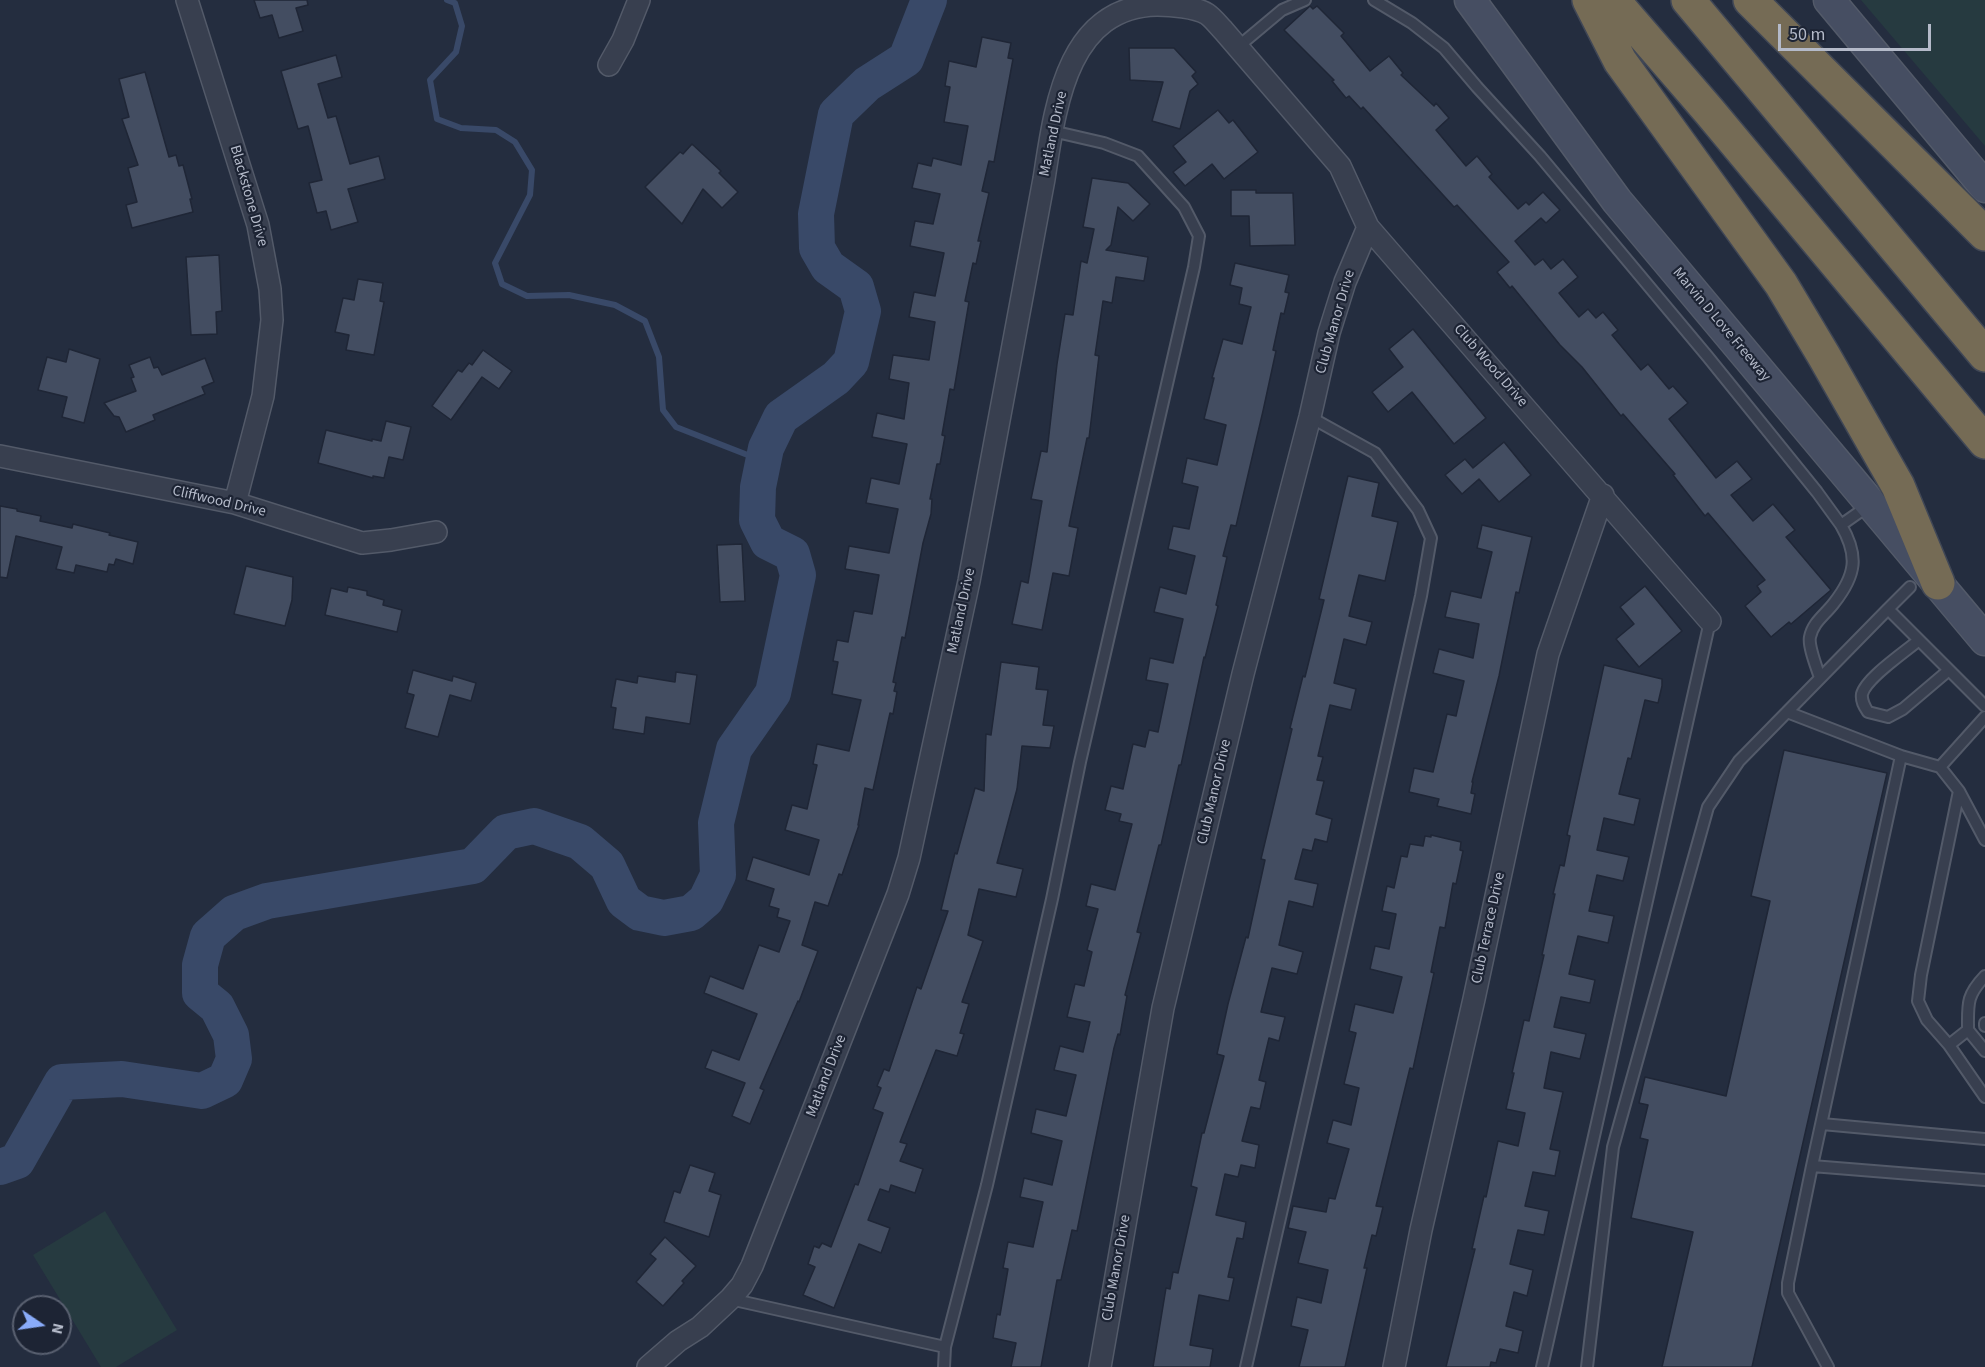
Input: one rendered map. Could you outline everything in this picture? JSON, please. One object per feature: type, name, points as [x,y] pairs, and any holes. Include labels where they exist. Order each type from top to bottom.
[{"type":"highway","points":[[1589,0],[1620,61],[1781,284],[1824,356],[1898,486],[1924,585]]},
{"type":"highway","points":[[1613,0],[1709,111],[1985,442]]},
{"type":"highway","points":[[1688,0],[1985,356]]},
{"type":"highway","points":[[1750,0],[1985,234]]},
{"type":"main road","name":"Marvin D Love Freeway","points":[[1470,0],[1617,201],[1871,504],[1924,585],[1985,640]]},
{"type":"main road","points":[[1829,0],[1985,187]]},
{"type":"street","name":"Blackstone Drive","points":[[187,0],[258,225],[270,289],[272,320],[263,396],[235,503]]},
{"type":"street","points":[[609,65],[624,40],[639,0]]},
{"type":"street","name":"Matland Drive","points":[[648,1367],[678,1341],[700,1327],[742,1285],[752,1266],[898,894],[909,858],[971,569],[1052,131],[1063,87],[1074,57],[1088,37],[1104,22],[1123,11],[1146,5],[1172,5],[1206,13],[1239,46],[1285,102]]},
{"type":"street","name":"Club Wood Drive","points":[[1285,102],[1341,166],[1368,227],[1710,621]]},
{"type":"street","name":"Club Manor Drive","points":[[1100,1367],[1163,1008],[1246,662],[1310,417],[1332,322],[1345,282],[1368,227]]},
{"type":"street","name":"Cliffwood Drive","points":[[0,456],[235,503],[362,543],[436,532]]},
{"type":"street","name":"Club Terrace Drive","points":[[1394,1367],[1421,1230],[1474,999],[1548,654],[1603,495]]},
{"type":"lane","points":[[1239,46],[1282,10],[1305,0]]},
{"type":"lane","points":[[1374,0],[1412,22],[1444,48],[1540,156],[1708,357],[1841,525],[1850,540],[1854,558],[1850,576],[1835,603],[1815,623],[1809,639],[1820,678]]},
{"type":"lane","points":[[944,1367],[945,1347],[987,1185],[1052,899],[1080,762],[1194,267],[1199,236],[1184,207],[1138,156],[1104,143],[1052,131]]},
{"type":"lane","points":[[1246,1367],[1421,596],[1431,538],[1418,510],[1375,453],[1310,417]]},
{"type":"lane","points":[[1841,525],[1871,504]]},
{"type":"lane","points":[[1587,1367],[1612,1148],[1708,807],[1739,761],[1888,609],[1924,585]]},
{"type":"lane","points":[[1888,609],[1985,706]]},
{"type":"lane","points":[[1542,1367],[1710,621]]},
{"type":"lane","points":[[1919,640],[1867,683],[1862,694],[1863,705],[1868,712],[1888,717],[1903,710],[1949,670]]},
{"type":"lane","points":[[1787,712],[1902,756],[1940,767],[1959,791],[1985,840]]},
{"type":"lane","points":[[1940,767],[1985,717]]},
{"type":"lane","points":[[1828,1367],[1788,1293],[1788,1283],[1902,756]]},
{"type":"lane","points":[[1959,791],[1921,975],[1918,1000],[1927,1020],[1949,1045],[1985,1097]]},
{"type":"lane","points":[[1985,976],[1972,990],[1968,1008],[1968,1030],[1985,1051]]},
{"type":"lane","points":[[1949,1045],[1968,1030]]},
{"type":"lane","points":[[1822,1124],[1985,1139]]},
{"type":"lane","points":[[1812,1166],[1985,1180]]},
{"type":"lane","points":[[730,1299],[945,1347]]},
{"type":"shaded area","points":[[1861,0],[1985,0],[1985,146]]},
{"type":"shaded area","points":[[105,1211],[177,1330],[116,1367],[101,1367],[72,1319],[72,1295],[57,1295],[33,1255]]},
{"type":"building","points":[[254,0],[307,0],[308,5],[296,8],[303,31],[279,38],[272,15],[260,18]]},
{"type":"building","points":[[1310,6],[1313,9],[1317,6],[1344,33],[1341,36],[1370,71],[1389,56],[1403,73],[1401,75],[1434,106],[1436,103],[1449,118],[1436,130],[1466,166],[1477,156],[1492,174],[1489,177],[1518,209],[1526,202],[1529,205],[1543,192],[1560,210],[1546,223],[1541,218],[1515,241],[1535,265],[1543,259],[1551,269],[1563,259],[1578,277],[1559,293],[1579,317],[1588,309],[1596,318],[1603,312],[1618,330],[1612,335],[1641,370],[1648,364],[1669,389],[1673,386],[1688,403],[1669,419],[1716,478],[1737,461],[1752,479],[1731,495],[1753,521],[1773,504],[1795,530],[1786,537],[1831,590],[1791,624],[1789,622],[1771,637],[1745,606],[1761,592],[1757,586],[1765,580],[1708,513],[1705,516],[1673,475],[1675,474],[1623,414],[1621,416],[1582,367],[1560,345],[1512,286],[1510,288],[1497,272],[1509,262],[1457,205],[1454,207],[1363,107],[1361,109],[1349,96],[1346,98],[1332,81],[1334,80],[1284,30]]},
{"type":"building","points":[[982,37],[1011,43],[1008,58],[1013,59],[994,162],[989,161],[982,191],[989,193],[978,241],[981,241],[976,264],[973,263],[965,301],[969,302],[954,390],[950,389],[942,435],[945,436],[940,464],[937,464],[930,499],[932,499],[931,514],[923,543],[905,638],[902,637],[893,682],[896,683],[894,691],[897,692],[893,714],[890,713],[873,790],[865,788],[859,825],[842,875],[839,874],[828,906],[815,902],[802,945],[818,951],[799,1002],[760,1088],[764,1090],[750,1124],[732,1116],[745,1083],[705,1068],[712,1050],[739,1060],[757,1014],[704,993],[710,976],[743,989],[759,945],[779,952],[790,921],[777,917],[779,909],[769,906],[774,889],[746,880],[753,857],[809,875],[819,840],[785,830],[792,805],[807,809],[817,765],[813,764],[817,744],[849,751],[861,700],[832,694],[838,662],[833,661],[837,640],[848,642],[854,611],[872,614],[879,575],[845,569],[849,546],[889,553],[898,509],[866,503],[871,478],[899,484],[907,444],[872,437],[877,413],[904,419],[909,383],[889,379],[893,355],[929,360],[935,322],[909,317],[914,292],[935,296],[944,253],[910,246],[915,221],[933,224],[940,194],[912,188],[918,163],[931,166],[933,158],[961,165],[968,126],[944,122],[950,87],[945,86],[949,61],[976,67]]},
{"type":"building","points":[[1129,48],[1174,48],[1196,72],[1192,76],[1198,84],[1190,91],[1180,129],[1152,121],[1163,82],[1130,80]]},
{"type":"building","points":[[336,55],[342,77],[318,84],[328,118],[336,116],[350,164],[379,156],[385,179],[348,189],[358,222],[331,230],[326,211],[317,213],[309,183],[322,180],[308,126],[298,129],[281,71]]},
{"type":"building","points":[[145,72],[169,157],[176,155],[179,166],[183,165],[193,212],[132,228],[126,205],[137,202],[128,168],[138,165],[122,119],[129,117],[119,79]]},
{"type":"building","points":[[1218,110],[1229,123],[1233,120],[1258,152],[1224,179],[1212,164],[1185,186],[1173,172],[1186,162],[1173,146]]},
{"type":"building","points":[[692,144],[721,171],[719,173],[738,192],[722,208],[703,189],[682,224],[645,187],[680,152],[683,154]]},
{"type":"building","points":[[1092,178],[1128,183],[1150,204],[1133,221],[1118,207],[1111,245],[1106,250],[1148,257],[1144,281],[1116,277],[1112,303],[1103,301],[1095,355],[1099,356],[1089,438],[1087,438],[1069,526],[1078,528],[1069,576],[1053,573],[1042,630],[1012,624],[1021,581],[1028,583],[1042,501],[1031,499],[1041,451],[1047,452],[1065,314],[1073,315],[1081,261],[1087,263],[1094,229],[1083,227]]},
{"type":"building","points":[[1231,190],[1293,193],[1295,245],[1250,246],[1249,216],[1231,216]]},
{"type":"building","points":[[219,255],[222,311],[216,312],[217,334],[191,335],[186,257]]},
{"type":"building","points":[[1235,263],[1289,275],[1285,292],[1289,293],[1284,314],[1281,313],[1273,350],[1276,351],[1236,526],[1231,525],[1223,556],[1227,557],[1216,605],[1218,606],[1204,657],[1181,765],[1179,765],[1161,845],[1159,845],[1137,932],[1141,933],[1125,995],[1127,996],[1120,1035],[1118,1034],[1114,1048],[1077,1231],[1072,1230],[1061,1280],[1057,1280],[1041,1367],[1011,1367],[1016,1343],[993,1338],[997,1314],[1000,1315],[1008,1269],[1003,1268],[1008,1242],[1033,1247],[1043,1202],[1020,1197],[1024,1178],[1052,1185],[1062,1141],[1031,1133],[1036,1109],[1066,1116],[1076,1075],[1054,1070],[1060,1046],[1083,1052],[1090,1022],[1067,1017],[1075,984],[1084,986],[1092,952],[1087,950],[1098,909],[1086,906],[1091,884],[1115,890],[1132,824],[1119,821],[1121,814],[1105,810],[1111,786],[1123,789],[1133,744],[1145,747],[1149,730],[1158,732],[1168,684],[1146,680],[1150,658],[1173,663],[1183,619],[1154,612],[1160,587],[1186,594],[1195,556],[1168,549],[1173,526],[1189,529],[1198,487],[1182,483],[1187,458],[1217,465],[1226,425],[1204,419],[1214,378],[1212,378],[1223,339],[1242,344],[1251,307],[1239,304],[1242,288],[1230,285]]},
{"type":"building","points":[[358,279],[383,283],[380,301],[384,302],[374,355],[346,350],[349,335],[335,332],[343,298],[354,300]]},
{"type":"building","points":[[1413,329],[1486,418],[1454,444],[1412,392],[1388,412],[1372,392],[1403,367],[1389,349]]},
{"type":"building","points":[[69,349],[100,359],[84,423],[62,417],[67,397],[38,390],[47,357],[66,362]]},
{"type":"building","points":[[483,350],[512,371],[499,389],[482,377],[451,420],[432,406],[458,370],[462,372],[469,363],[472,365]]},
{"type":"building","points":[[150,357],[154,368],[158,367],[162,375],[205,358],[214,382],[202,387],[205,394],[153,415],[155,420],[126,432],[119,417],[114,416],[104,403],[136,391],[129,365]]},
{"type":"building","points":[[386,421],[411,427],[403,460],[389,457],[384,478],[373,476],[373,478],[318,463],[326,430],[381,441]]},
{"type":"building","points":[[1504,442],[1531,475],[1499,502],[1479,479],[1462,494],[1445,475],[1465,459],[1473,468]]},
{"type":"building","points":[[1348,476],[1379,483],[1372,516],[1398,522],[1385,581],[1359,575],[1349,616],[1372,622],[1366,645],[1344,639],[1334,683],[1356,689],[1351,710],[1330,705],[1318,756],[1323,757],[1317,780],[1324,781],[1316,814],[1332,819],[1327,842],[1315,839],[1312,851],[1303,849],[1295,879],[1318,884],[1313,907],[1289,901],[1279,945],[1303,952],[1297,974],[1272,968],[1261,1012],[1285,1017],[1279,1041],[1269,1038],[1259,1080],[1266,1082],[1260,1109],[1251,1107],[1242,1141],[1259,1145],[1255,1168],[1241,1165],[1238,1177],[1225,1174],[1216,1215],[1246,1222],[1243,1239],[1237,1238],[1228,1277],[1234,1278],[1229,1301],[1199,1295],[1190,1345],[1213,1349],[1210,1367],[1153,1367],[1166,1288],[1170,1289],[1173,1272],[1178,1273],[1197,1188],[1191,1186],[1202,1133],[1204,1133],[1224,1056],[1217,1054],[1228,1004],[1246,937],[1248,938],[1265,860],[1261,859],[1292,729],[1290,728],[1324,600],[1319,599]]},
{"type":"building","points":[[0,506],[41,516],[40,521],[72,528],[73,524],[138,542],[133,564],[116,559],[114,565],[109,564],[107,572],[76,565],[74,573],[56,569],[62,547],[16,536],[7,578],[0,577]]},
{"type":"building","points":[[1482,525],[1532,537],[1519,593],[1516,592],[1499,676],[1472,782],[1471,793],[1475,794],[1471,814],[1437,806],[1439,799],[1409,792],[1414,768],[1433,772],[1447,714],[1456,716],[1464,681],[1433,673],[1439,649],[1473,658],[1479,624],[1445,617],[1451,591],[1481,598],[1492,552],[1477,548]]},
{"type":"building","points":[[742,544],[745,601],[720,602],[717,545]]},
{"type":"building","points":[[246,566],[293,577],[292,600],[285,626],[234,614]]},
{"type":"building","points":[[1645,586],[1682,631],[1639,667],[1616,639],[1634,624],[1620,607]]},
{"type":"building","points":[[348,587],[367,591],[367,595],[384,600],[383,605],[402,610],[397,632],[325,615],[331,588],[347,592]]},
{"type":"building","points":[[1001,662],[1039,667],[1036,689],[1048,690],[1043,725],[1054,726],[1050,748],[1022,746],[1017,789],[997,863],[1023,869],[1016,897],[979,889],[968,935],[983,941],[962,1002],[969,1004],[960,1033],[964,1034],[957,1056],[936,1050],[900,1142],[907,1144],[900,1161],[923,1169],[915,1193],[891,1185],[889,1192],[880,1189],[868,1220],[890,1228],[881,1253],[859,1244],[834,1308],[803,1295],[815,1267],[808,1264],[814,1246],[819,1248],[822,1243],[831,1247],[855,1184],[858,1185],[883,1113],[873,1109],[881,1088],[877,1086],[884,1069],[889,1071],[917,987],[921,989],[948,911],[941,910],[955,853],[957,854],[975,788],[984,791],[986,734],[991,735]]},
{"type":"building","points":[[1604,665],[1662,679],[1662,686],[1658,703],[1645,700],[1631,759],[1628,758],[1619,794],[1640,799],[1634,825],[1604,818],[1597,850],[1629,857],[1623,881],[1597,875],[1589,911],[1614,916],[1608,943],[1578,936],[1569,974],[1595,980],[1590,1003],[1561,997],[1554,1027],[1586,1034],[1580,1059],[1551,1052],[1544,1088],[1563,1092],[1550,1149],[1560,1151],[1555,1176],[1533,1172],[1525,1206],[1549,1211],[1544,1235],[1518,1230],[1510,1264],[1533,1270],[1527,1296],[1514,1292],[1506,1326],[1523,1331],[1518,1353],[1500,1349],[1496,1363],[1491,1362],[1490,1367],[1446,1367],[1475,1249],[1472,1249],[1498,1141],[1518,1146],[1525,1113],[1506,1109],[1514,1073],[1512,1073],[1524,1020],[1529,1021],[1544,955],[1542,955],[1555,894],[1553,894],[1560,865],[1564,866],[1570,836],[1567,835]]},
{"type":"building","points":[[413,670],[452,681],[453,676],[476,683],[471,701],[450,695],[438,737],[405,728],[414,695],[407,693]]},
{"type":"building","points":[[676,672],[697,675],[690,724],[646,717],[644,734],[613,729],[616,708],[611,707],[616,679],[637,683],[638,676],[675,682]]},
{"type":"building","points":[[1784,750],[1887,773],[1752,1367],[1662,1367],[1693,1232],[1631,1218],[1648,1140],[1640,1138],[1648,1105],[1639,1103],[1645,1077],[1726,1096],[1770,901],[1751,896]]},
{"type":"building","points":[[1431,835],[1461,842],[1460,850],[1463,851],[1456,884],[1453,883],[1445,928],[1440,927],[1431,972],[1434,973],[1413,1069],[1410,1068],[1376,1206],[1383,1207],[1376,1236],[1372,1235],[1364,1268],[1367,1268],[1345,1367],[1299,1367],[1308,1330],[1291,1326],[1297,1297],[1321,1303],[1328,1270],[1298,1263],[1306,1232],[1288,1228],[1293,1206],[1326,1212],[1329,1198],[1335,1199],[1349,1149],[1327,1143],[1333,1120],[1351,1125],[1359,1088],[1344,1084],[1356,1033],[1349,1031],[1355,1004],[1393,1013],[1402,977],[1370,969],[1375,946],[1389,949],[1396,914],[1382,911],[1387,886],[1394,888],[1401,856],[1407,857],[1410,844],[1423,846],[1425,836],[1431,837]]},
{"type":"building","points":[[690,1165],[715,1173],[709,1191],[721,1195],[709,1237],[664,1222],[674,1191],[680,1193]]},
{"type":"building","points":[[665,1237],[696,1266],[663,1306],[636,1282],[656,1259],[650,1254]]},
{"type":"waterway","points":[[447,0],[455,3],[462,26],[456,52],[430,80],[437,119],[461,128],[496,130],[515,142],[532,170],[530,195],[495,263],[502,284],[527,296],[569,295],[615,305],[645,321],[659,357],[663,410],[676,427],[763,461]]},
{"type":"waterway","points":[[0,1167],[17,1161],[62,1082],[122,1079],[202,1091],[225,1080],[234,1059],[231,1035],[217,1007],[200,993],[200,965],[208,936],[234,913],[267,901],[473,866],[506,832],[534,826],[580,842],[607,865],[624,901],[640,913],[664,918],[691,913],[706,900],[718,875],[716,823],[734,749],[773,693],[798,575],[792,554],[768,542],[757,520],[758,487],[766,448],[781,417],[836,378],[851,362],[863,311],[856,287],[828,267],[817,248],[816,214],[836,114],[867,84],[906,59],[929,0]]}]
